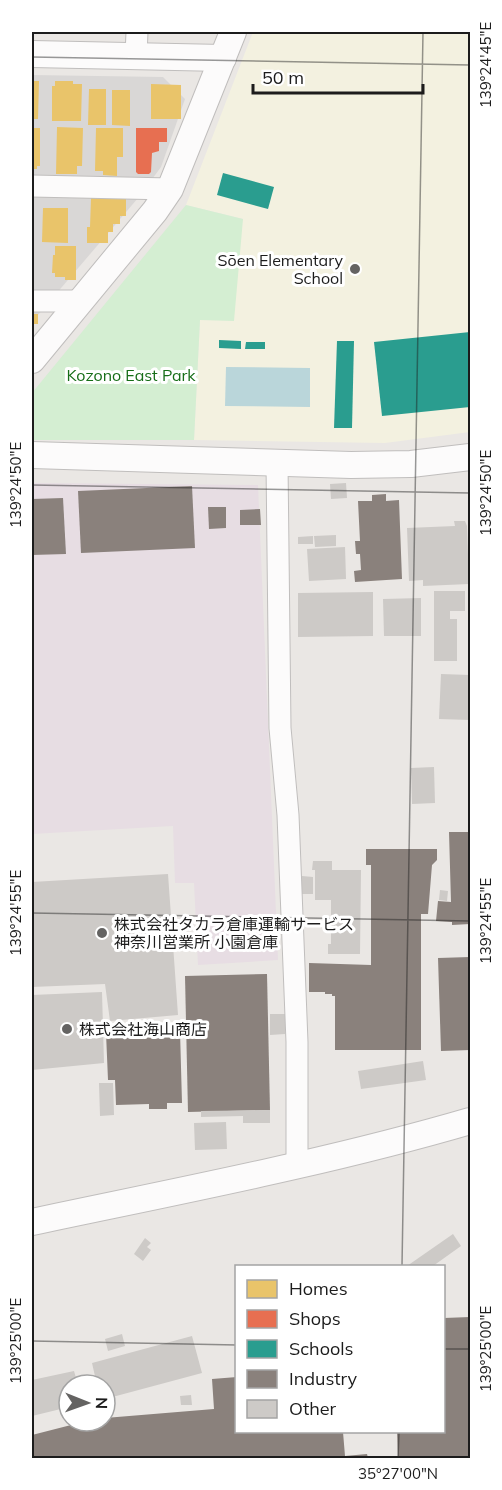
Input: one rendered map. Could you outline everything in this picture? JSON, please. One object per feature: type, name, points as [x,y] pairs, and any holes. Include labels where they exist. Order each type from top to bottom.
[{"type":"street","points":[[32,360],[155,211],[170,189],[234,32]]},
{"type":"street","points":[[32,54],[137,44],[223,58]]},
{"type":"street","points":[[32,186],[170,189]]},
{"type":"street","points":[[32,301],[81,301]]},
{"type":"street","points":[[32,455],[277,463],[411,464],[471,457]]},
{"type":"street","points":[[277,463],[280,728],[288,815],[297,1042],[297,1166]]},
{"type":"street","points":[[32,1222],[297,1166],[397,1142],[471,1121]]},
{"type":"shaded area","name":"Sōen Elementary School","points":[[253,32],[470,32],[470,432],[385,443],[194,440],[200,320],[243,219],[186,205]]},
{"type":"shaded area","points":[[32,75],[163,77],[185,99],[161,167],[138,198],[32,322]]},
{"type":"shaded area","points":[[32,483],[258,485],[278,960],[198,965],[194,883],[175,883],[173,826],[32,834]]},
{"type":"green space","name":"Kozono East Park","points":[[186,205],[243,219],[234,321],[200,320],[194,440],[32,440],[32,393]]},
{"type":"water","points":[[226,367],[310,368],[310,407],[225,406]]},
{"type":"building: Homes","points":[[32,81],[39,81],[38,119],[32,119]]},
{"type":"building: Homes","points":[[55,81],[73,81],[73,84],[82,84],[81,121],[52,121],[52,86],[55,86]]},
{"type":"building: Homes","points":[[151,84],[181,85],[181,119],[151,119]]},
{"type":"building: Homes","points":[[89,89],[106,89],[106,125],[88,125]]},
{"type":"building: Homes","points":[[112,90],[130,90],[130,126],[112,125]]},
{"type":"building: Homes","points":[[57,127],[83,128],[82,166],[77,166],[77,174],[56,174]]},
{"type":"building: Homes","points":[[32,128],[40,128],[40,166],[37,166],[37,169],[32,169]]},
{"type":"building: Homes","points":[[96,128],[123,128],[123,157],[117,157],[117,176],[103,175],[103,171],[95,171]]},
{"type":"building: Homes","points":[[91,198],[126,199],[126,216],[120,216],[120,224],[113,224],[113,232],[108,232],[108,243],[87,243]]},
{"type":"building: Homes","points":[[43,208],[68,208],[68,243],[42,242]]},
{"type":"building: Homes","points":[[55,246],[76,246],[76,280],[65,280],[65,277],[55,277],[55,273],[52,273]]},
{"type":"building: Homes","points":[[32,314],[38,314],[38,324],[32,324]]},
{"type":"building: Shops","points":[[136,128],[167,128],[167,142],[159,142],[159,151],[152,153],[149,174],[136,172]]},
{"type":"building: Schools","points":[[223,173],[274,187],[268,209],[217,195]]},
{"type":"building: Schools","points":[[470,332],[470,407],[382,416],[374,342]]},
{"type":"building: Schools","points":[[219,340],[241,341],[241,349],[219,348]]},
{"type":"building: Schools","points":[[337,341],[354,341],[352,428],[334,428]]},
{"type":"building: Schools","points":[[246,342],[265,342],[265,349],[245,349]]},
{"type":"building: Industry","points":[[192,486],[195,548],[81,553],[78,491]]},
{"type":"building: Industry","points":[[386,494],[386,501],[399,500],[402,579],[355,582],[354,571],[361,570],[360,554],[356,554],[355,541],[360,541],[358,501],[372,501],[372,495]]},
{"type":"building: Industry","points":[[63,498],[66,554],[32,555],[32,499]]},
{"type":"building: Industry","points":[[208,507],[226,507],[226,528],[209,529]]},
{"type":"building: Industry","points":[[260,509],[261,525],[240,525],[240,510]]},
{"type":"building: Industry","points":[[449,832],[470,832],[470,924],[452,925],[452,922],[436,921],[438,901],[451,902]]},
{"type":"building: Industry","points":[[366,849],[437,849],[437,860],[432,865],[428,914],[421,914],[421,1050],[335,1050],[335,996],[325,994],[325,992],[309,992],[309,963],[371,965],[371,865],[366,865]]},
{"type":"building: Industry","points":[[470,957],[470,1050],[441,1051],[438,958]]},
{"type":"building: Industry","points":[[267,974],[270,1110],[188,1112],[185,976]]},
{"type":"building: Industry","points":[[180,1031],[182,1103],[167,1103],[167,1109],[149,1109],[149,1104],[116,1105],[115,1080],[108,1080],[106,1033]]},
{"type":"building: Industry","points":[[470,1317],[470,1458],[398,1458],[397,1433],[445,1433],[445,1318]]},
{"type":"building: Industry","points":[[235,1377],[235,1433],[343,1433],[345,1456],[367,1454],[368,1458],[32,1458],[32,1435],[57,1429],[57,1433],[117,1433],[117,1417],[214,1409],[212,1379]]},
{"type":"building: Other","points":[[346,483],[347,498],[331,499],[330,484]]},
{"type":"building: Other","points":[[454,521],[465,521],[467,526],[469,584],[423,586],[423,580],[409,581],[407,528],[455,526]]},
{"type":"building: Other","points":[[336,535],[336,546],[315,547],[314,536]]},
{"type":"building: Other","points":[[313,536],[313,544],[298,544],[298,537]]},
{"type":"building: Other","points":[[345,547],[346,579],[309,581],[307,549]]},
{"type":"building: Other","points":[[434,591],[465,591],[465,611],[450,611],[450,619],[457,619],[457,661],[434,661]]},
{"type":"building: Other","points":[[373,592],[373,636],[298,637],[298,593]]},
{"type":"building: Other","points":[[421,598],[421,636],[384,636],[383,599]]},
{"type":"building: Other","points":[[441,674],[470,675],[470,720],[439,719]]},
{"type":"building: Other","points":[[434,767],[435,803],[412,804],[411,768]]},
{"type":"building: Other","points":[[313,861],[332,861],[332,870],[361,870],[360,954],[328,954],[328,944],[331,944],[331,900],[315,900]]},
{"type":"building: Other","name":"株式会社タカラ倉庫運輸サービス 神奈川営業所 小園倉庫","points":[[168,874],[178,1015],[110,1021],[105,984],[32,987],[32,882]]},
{"type":"building: Other","points":[[302,876],[313,877],[313,894],[302,894]]},
{"type":"building: Other","points":[[440,890],[448,891],[447,901],[439,900]]},
{"type":"building: Other","name":"株式会社海山商店","points":[[102,992],[104,1063],[32,1070],[32,995]]},
{"type":"building: Other","points":[[270,1014],[285,1014],[285,1034],[270,1035]]},
{"type":"building: Other","points":[[423,1061],[426,1080],[361,1089],[358,1071]]},
{"type":"building: Other","points":[[99,1083],[113,1083],[114,1115],[100,1116]]},
{"type":"building: Other","points":[[270,1110],[270,1123],[243,1123],[243,1116],[201,1117],[201,1111]]},
{"type":"building: Other","points":[[226,1122],[227,1149],[195,1150],[194,1123]]},
{"type":"building: Other","points":[[453,1234],[461,1246],[434,1265],[408,1265]]},
{"type":"building: Other","points":[[145,1238],[151,1243],[147,1247],[151,1250],[143,1261],[134,1254]]},
{"type":"building: Other","points":[[122,1334],[125,1346],[108,1351],[105,1339]]},
{"type":"building: Other","points":[[192,1336],[202,1373],[117,1396],[117,1373],[94,1373],[92,1363]]},
{"type":"building: Other","points":[[57,1375],[57,1410],[32,1416],[32,1380]]},
{"type":"building: Other","points":[[191,1395],[192,1405],[181,1405],[180,1396]]},
{"type":"place","name":"Sōen Elementary School","points":[[355,269]]},
{"type":"place","name":"株式会社タカラ倉庫運輸サービス 神奈川営業所 小園倉庫","points":[[102,933]]},
{"type":"place","name":"株式会社海山商店","points":[[67,1029]]}]
